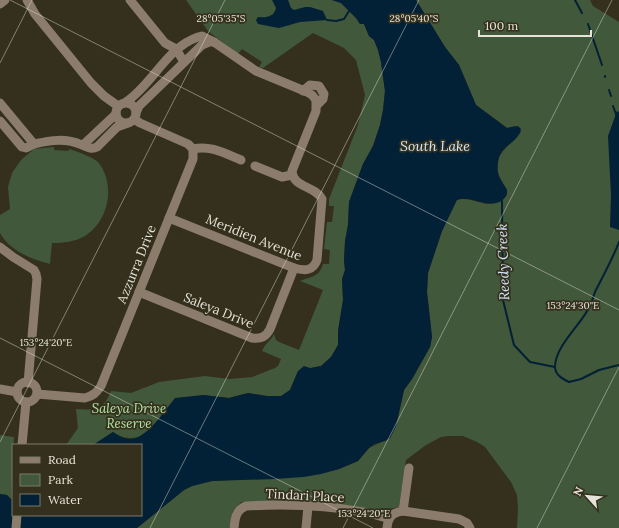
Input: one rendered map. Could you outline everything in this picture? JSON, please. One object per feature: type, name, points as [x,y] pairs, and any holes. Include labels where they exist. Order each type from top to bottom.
[{"type":"street","points":[[0,4],[5,0]]},
{"type":"street","points":[[27,0],[35,14],[87,79],[104,96],[120,107],[132,104],[136,109],[133,118]]},
{"type":"street","points":[[130,0],[165,43],[176,49],[184,62]]},
{"type":"street","points":[[83,145],[120,107],[136,95],[176,49],[202,36],[214,42],[256,71],[312,95],[316,100],[316,111],[293,166],[292,175],[282,177],[254,166]]},
{"type":"street","points":[[0,121],[22,147],[26,148],[34,144],[58,139],[83,145],[86,148],[94,148],[117,127],[133,118],[139,106],[202,45],[209,42],[214,42]]},
{"type":"street","points":[[0,103],[34,144]]},
{"type":"street","points":[[120,107],[120,121],[133,118],[140,123],[188,144],[193,149],[204,147],[212,148],[241,160]]},
{"type":"street","name":"Azzurra Drive","points":[[37,394],[85,398],[92,396],[101,386],[193,159],[193,149]]},
{"type":"street","name":"Meridien Avenue","points":[[169,218],[294,268],[303,271],[310,270],[315,266],[319,250],[322,199],[315,190],[296,181],[292,175]]},
{"type":"street","points":[[0,247],[12,257],[29,267],[36,274],[37,280],[28,383]]},
{"type":"street","name":"Saleya Drive","points":[[139,292],[252,338],[258,338],[264,337],[270,329],[294,268]]},
{"type":"street","points":[[28,383],[35,386],[37,394],[33,400],[26,402],[20,400],[17,392],[21,385],[28,383]]},
{"type":"street","points":[[0,389],[17,392]]},
{"type":"street","points":[[22,444],[26,402]]},
{"type":"street","points":[[403,511],[409,468]]},
{"type":"street","name":"Tindari Place","points":[[234,528],[237,512],[246,506],[308,506],[350,510],[377,514],[388,524]]},
{"type":"street","points":[[306,528],[308,506]]},
{"type":"street","points":[[388,524],[396,513],[403,511],[459,519],[467,523],[470,528]]},
{"type":"street","points":[[16,528],[17,516]]},
{"type":"green space","name":"Saleya Drive Reserve","points":[[186,0],[332,0],[341,3],[360,24],[364,24],[369,36],[374,40],[381,62],[385,91],[383,110],[373,146],[363,164],[349,202],[348,225],[345,241],[345,270],[342,279],[343,300],[338,331],[338,345],[331,357],[321,366],[298,371],[290,390],[281,396],[267,396],[248,393],[229,398],[203,395],[139,437],[125,438],[113,432],[95,444],[67,444],[78,428],[76,409],[98,408],[105,402],[111,391],[131,393],[159,382],[205,376],[229,379],[252,377],[275,368],[278,366],[281,359],[262,351],[263,348],[274,334],[276,340],[279,342],[299,350],[323,290],[300,281],[317,274],[323,264],[329,264],[330,250],[324,249],[327,222],[332,222],[334,206],[329,206],[329,199],[358,125],[365,95],[356,60],[344,48],[313,33],[263,68],[259,67],[262,62],[242,49],[238,54],[208,31]]},
{"type":"green space","points":[[416,0],[590,0],[593,6],[619,22],[619,528],[517,528],[517,495],[511,482],[485,447],[463,436],[448,436],[441,437],[426,445],[406,460],[399,507],[376,509],[290,502],[241,502],[233,511],[229,528],[137,528],[184,490],[192,486],[212,481],[309,476],[339,469],[358,461],[369,448],[390,438],[396,426],[404,390],[430,347],[432,337],[427,292],[428,273],[442,231],[456,200],[468,199],[488,204],[502,201],[507,195],[507,190],[497,170],[499,157],[521,132],[515,126],[507,128],[476,105],[459,65],[445,47]]},
{"type":"green space","points":[[54,147],[54,150],[68,151],[70,149],[96,160],[104,171],[108,191],[107,202],[100,221],[85,236],[77,240],[52,243],[50,264],[28,257],[9,245],[0,233],[0,215],[10,209],[8,187],[12,173],[21,160],[34,149]]},
{"type":"green space","points":[[0,435],[14,437],[14,444],[12,444],[11,499],[7,495],[0,494]]},
{"type":"water","points":[[272,0],[288,0],[291,8],[294,10],[310,7],[323,11],[327,20],[300,22],[279,28],[258,24],[256,20],[258,17],[272,15],[275,11],[276,8]]},
{"type":"water","name":"South Lake","points":[[332,0],[416,0],[445,47],[459,65],[476,105],[507,128],[518,126],[521,129],[515,140],[505,148],[499,158],[498,173],[507,190],[505,198],[501,201],[488,204],[468,199],[457,200],[442,231],[428,273],[427,292],[432,337],[430,347],[404,390],[396,426],[390,438],[374,444],[358,461],[339,469],[321,474],[275,479],[212,481],[192,486],[184,490],[137,528],[0,528],[0,494],[7,495],[12,499],[12,516],[142,516],[142,444],[95,444],[113,432],[128,439],[136,438],[143,434],[155,423],[175,398],[203,395],[229,398],[248,393],[267,396],[281,396],[290,390],[298,371],[304,366],[310,368],[321,366],[331,357],[338,345],[338,331],[343,300],[342,279],[345,270],[345,241],[348,225],[349,202],[363,164],[373,146],[380,125],[385,91],[381,62],[374,40],[369,36],[364,24],[360,24],[341,3]]},
{"type":"water","points":[[617,111],[619,112],[619,230],[610,227],[611,195],[608,136]]},
{"type":"waterway","name":"Reedy Creek","points":[[575,0],[582,13]]},
{"type":"waterway","points":[[327,20],[336,21],[344,19],[349,11]]},
{"type":"waterway","name":"Reedy Creek","points":[[588,24],[602,65]]},
{"type":"waterway","name":"Reedy Creek","points":[[609,90],[611,96]]},
{"type":"waterway","name":"Reedy Creek","points":[[613,106],[617,117]]},
{"type":"waterway","name":"Reedy Creek","points":[[502,201],[503,300],[514,345],[530,362],[555,367]]},
{"type":"waterway","name":"Reedy Creek","points":[[619,242],[595,292],[590,306],[559,351],[556,359],[555,370],[562,378],[569,382],[581,379],[599,370],[619,365]]}]
